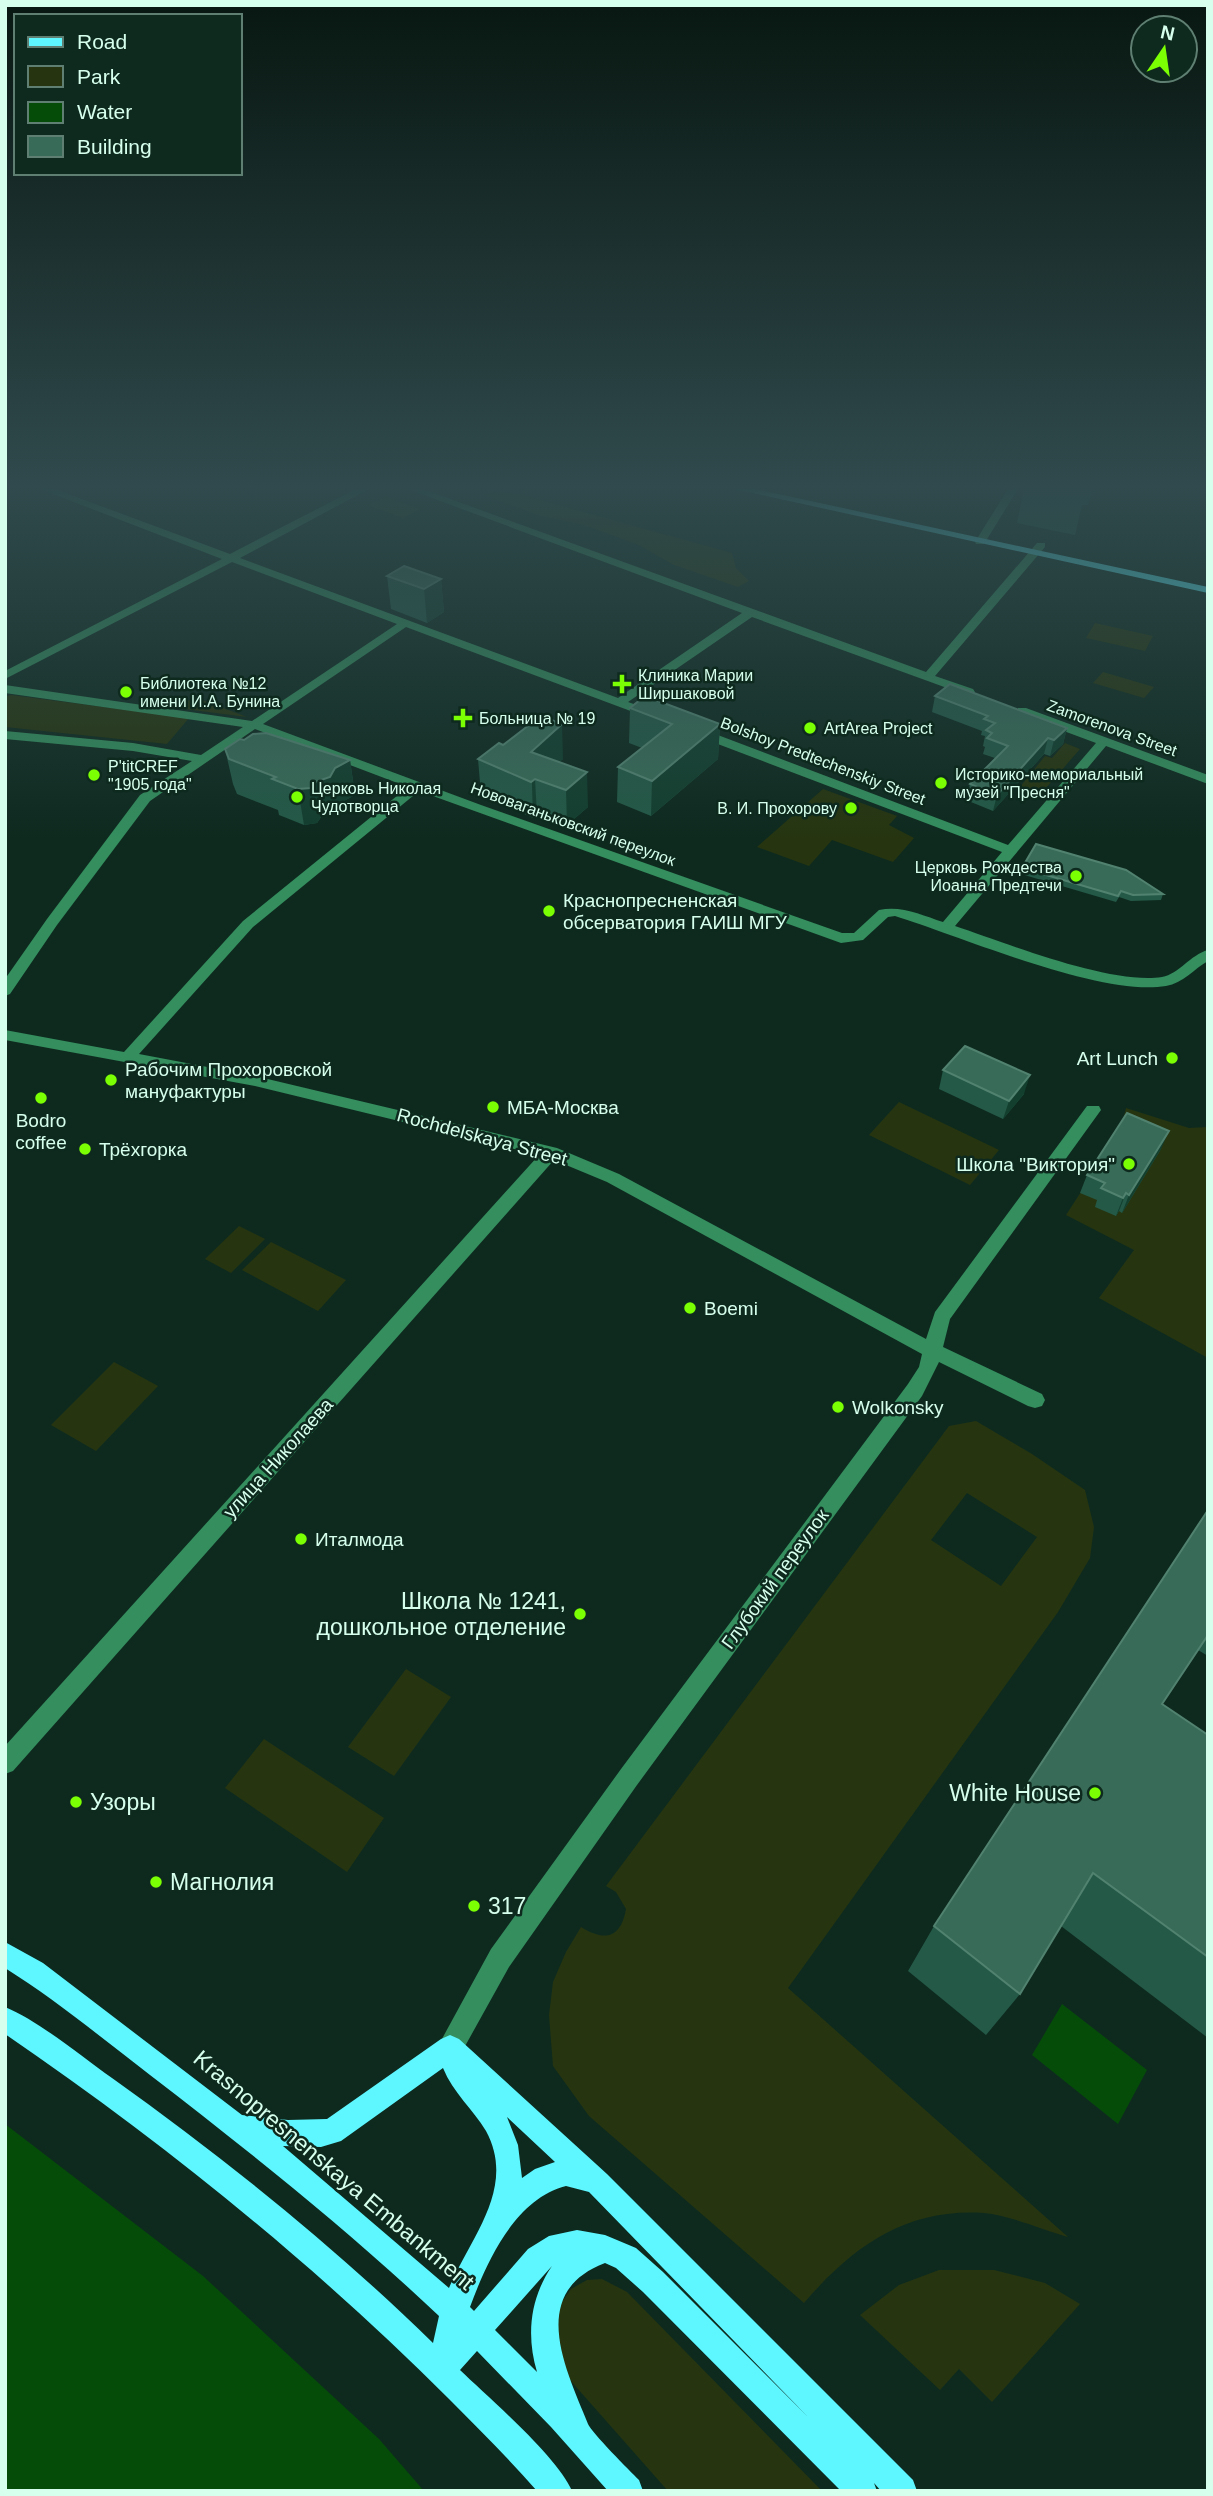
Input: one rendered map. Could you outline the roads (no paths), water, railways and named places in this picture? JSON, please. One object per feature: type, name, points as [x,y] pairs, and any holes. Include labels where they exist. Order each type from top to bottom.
[{"type":"main road","name":"Krasnopresnenskaya Embankment","points":[[5,1954],[34,1972],[239,2126],[387,2248],[478,2331],[582,2437],[628,2491]]},
{"type":"main road","points":[[5,2020],[60,2056],[216,2174],[358,2292],[442,2371],[557,2491]]},
{"type":"main road","points":[[239,2126],[278,2134],[308,2136],[332,2132],[450,2048]]},
{"type":"main road","points":[[450,2048],[598,2182],[902,2491]]},
{"type":"main road","points":[[442,2371],[455,2309],[467,2276],[500,2220],[509,2197],[506,2143],[498,2124],[453,2066],[450,2048]]},
{"type":"main road","points":[[500,2220],[541,2177],[560,2171],[579,2173],[598,2182]]},
{"type":"main road","points":[[442,2371],[538,2259],[559,2246],[577,2244],[605,2249],[626,2258],[653,2282],[862,2491]]},
{"type":"main road","points":[[582,2437],[549,2364],[542,2337],[544,2311],[556,2282],[572,2263],[605,2249]]},
{"type":"street","points":[[5,676],[140,605]]},
{"type":"street","points":[[354,605],[661,718]]},
{"type":"street","points":[[733,605],[984,697]]},
{"type":"street","points":[[928,677],[989,605]]},
{"type":"street","points":[[618,703],[751,612]]},
{"type":"street","points":[[5,991],[46,930],[141,803],[404,624]]},
{"type":"street","name":"Нововаганьковский переулок","points":[[5,689],[255,726],[841,938],[858,937],[884,913],[890,911],[945,928]]},
{"type":"street","name":"Zamorenova Street","points":[[1010,707],[1208,780]]},
{"type":"street","name":"Bolshoy Predtechenskiy Street","points":[[683,727],[1010,850]]},
{"type":"street","points":[[5,735],[133,747],[205,759]]},
{"type":"street","points":[[1103,741],[945,928],[1094,974],[1145,983],[1168,981],[1208,955]]},
{"type":"street","points":[[128,1057],[248,924],[417,786]]},
{"type":"street","name":"Rochdelskaya Street","points":[[5,1035],[255,1081],[551,1152],[613,1178],[933,1351],[1035,1400]]},
{"type":"street","name":"Глубокий переулок","points":[[450,2048],[500,1958],[629,1777],[915,1390],[928,1369],[941,1317],[1093,1110]]},
{"type":"street","name":"улица Николаева","points":[[5,1763],[551,1152]]},
{"type":"water","points":[[1062,2004],[1147,2070],[1118,2124],[1032,2055]]},
{"type":"water","points":[[5,2124],[203,2276],[379,2439],[424,2491],[5,2491]]},
{"type":"place","name":"Клиника Марии Ширшаковой","points":[[622,684]]},
{"type":"place","name":"Библиотека №12 имени И.А. Бунина","points":[[126,692]]},
{"type":"place","name":"Больница № 19","points":[[463,718]]},
{"type":"place","name":"ArtArea Project","points":[[810,728]]},
{"type":"place","name":"P'titCREF \"1905 года\"","points":[[94,775]]},
{"type":"place","name":"Историко-мемориальный музей \"Пресня\"","points":[[941,783]]},
{"type":"place","name":"Церковь Николая Чудотворца","points":[[297,797]]},
{"type":"place","name":"В. И. Прохорову","points":[[851,808]]},
{"type":"place","name":"Церковь Рождества Иоанна Предтечи","points":[[1076,876]]},
{"type":"place","name":"Краснопресненская обсерватория ГАИШ МГУ","points":[[549,911]]},
{"type":"place","name":"Art Lunch","points":[[1172,1058]]},
{"type":"place","name":"Рабочим Прохоровской мануфактуры","points":[[111,1080]]},
{"type":"place","name":"Bodro coffee","points":[[41,1098]]},
{"type":"place","name":"МБА-Москва","points":[[493,1107]]},
{"type":"place","name":"Трёхгорка","points":[[85,1149]]},
{"type":"place","name":"Школа \"Виктория\"","points":[[1129,1164]]},
{"type":"place","name":"Boemi","points":[[690,1308]]},
{"type":"place","name":"Wolkonsky","points":[[838,1407]]},
{"type":"place","name":"Италмода","points":[[301,1539]]},
{"type":"place","name":"Школа № 1241, дошкольное отделение","points":[[580,1614]]},
{"type":"place","name":"White House","points":[[1095,1793]]},
{"type":"place","name":"Узоры","points":[[76,1802]]},
{"type":"place","name":"Магнолия","points":[[156,1882]]},
{"type":"place","name":"317","points":[[474,1906]]}]
